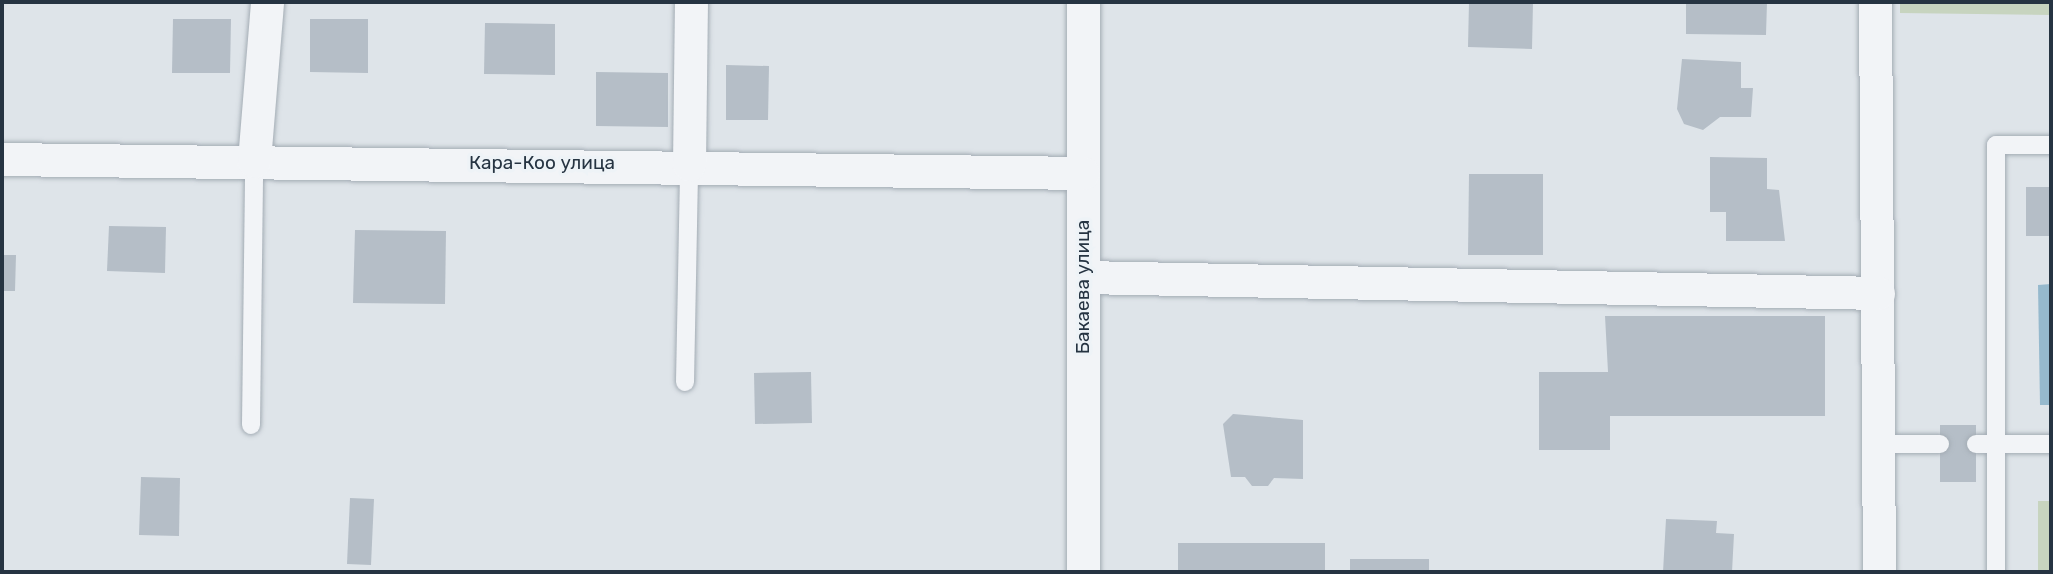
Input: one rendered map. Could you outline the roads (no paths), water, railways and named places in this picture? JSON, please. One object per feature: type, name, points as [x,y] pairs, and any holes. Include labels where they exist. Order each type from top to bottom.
[{"type":"street","points":[[254,161],[267,2]]},
{"type":"street","points":[[689,164],[691,2]]},
{"type":"street","name":"Бакаева улица","points":[[1083,2],[1083,572]]},
{"type":"street","points":[[1875,2],[1879,572]]},
{"type":"street","name":"Кара-Коо улица","points":[[2,159],[689,164],[1083,173]]},
{"type":"street","points":[[1083,276],[1878,293]]},
{"type":"lane","points":[[1996,572],[1996,145],[2051,145]]},
{"type":"lane","points":[[251,425],[254,161]]},
{"type":"lane","points":[[685,382],[689,164]]},
{"type":"lane","points":[[1879,444],[1940,444]]},
{"type":"lane","points":[[1976,444],[2051,444]]},
{"type":"water","points":[[2051,284],[2051,405],[2040,405],[2038,285]]}]
